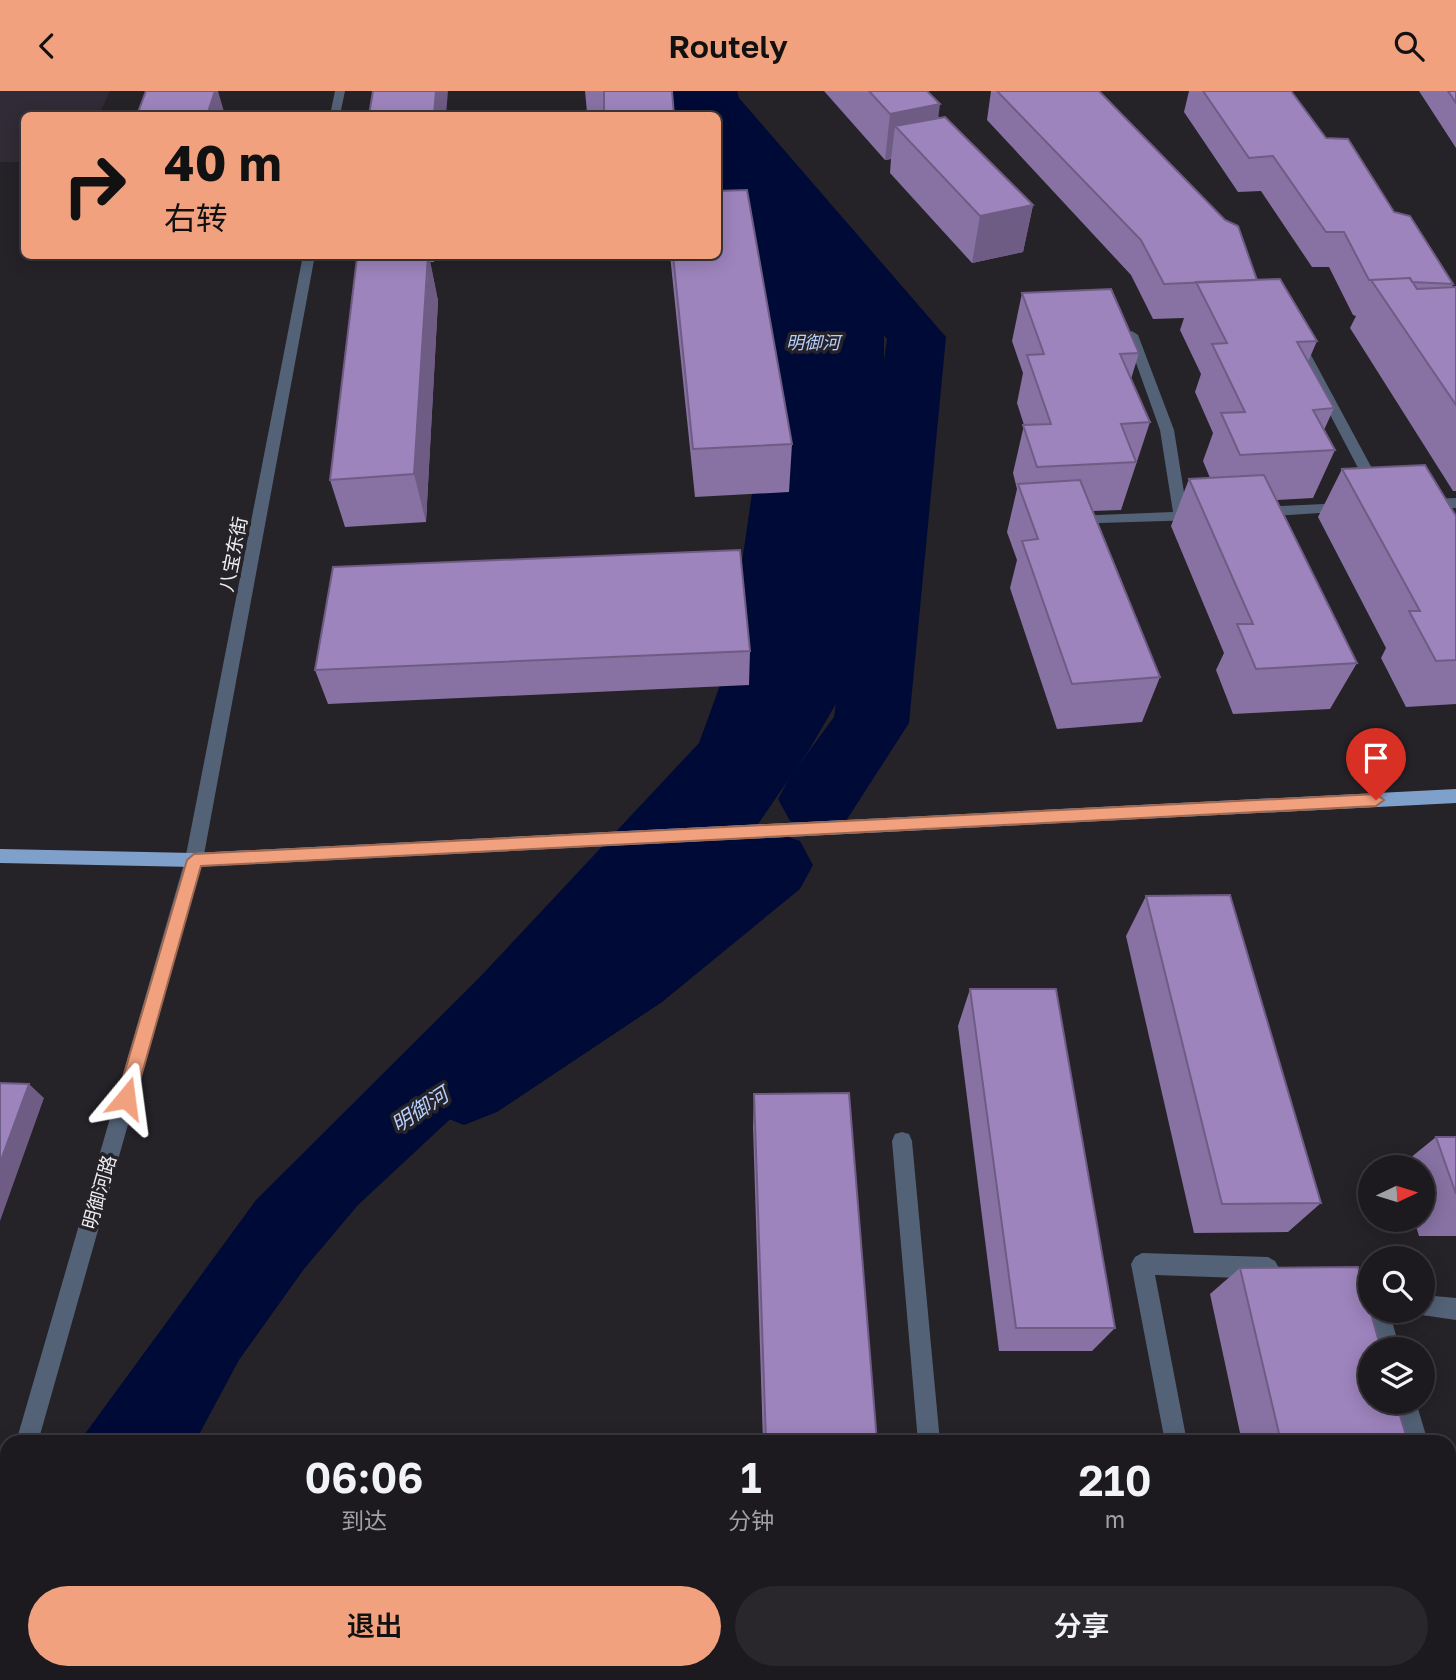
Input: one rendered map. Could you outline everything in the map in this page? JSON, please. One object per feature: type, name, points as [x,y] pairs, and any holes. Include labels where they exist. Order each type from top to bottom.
[{"type":"main road","points":[[0,856],[194,860],[1456,796]]},
{"type":"street","points":[[336,112],[340,91]]},
{"type":"street","name":"八宝东街","points":[[194,860],[308,259]]},
{"type":"street","points":[[1289,326],[1379,494]]},
{"type":"street","points":[[1132,335],[1167,430],[1181,516]]},
{"type":"street","points":[[1420,508],[1456,503]]},
{"type":"street","points":[[1237,513],[1282,517],[1359,507]]},
{"type":"street","points":[[1052,522],[1209,514]]},
{"type":"street","name":"明御河路","points":[[29,1435],[194,860]]},
{"type":"street","points":[[902,1141],[928,1435]]},
{"type":"street","points":[[1175,1435],[1142,1264],[1294,1269]]},
{"type":"street","points":[[1435,1306],[1456,1309]]},
{"type":"street","points":[[1409,1414],[1415,1435]]},
{"type":"shaded area","points":[[0,91],[110,91],[100,112],[21,112],[21,162],[0,162]]},
{"type":"water","name":"明御河","points":[[625,91],[718,91],[759,129],[789,162],[870,292],[884,333],[884,501],[855,657],[840,697],[809,750],[707,898],[647,959],[545,1031],[358,1205],[304,1269],[239,1360],[199,1435],[84,1435],[256,1200],[479,978],[699,743],[727,666],[760,438],[719,259],[721,112],[634,112]]},
{"type":"building","points":[[146,91],[215,91],[208,112],[138,112]]},
{"type":"building","points":[[373,91],[436,91],[434,112],[370,112]]},
{"type":"building","points":[[604,91],[672,91],[674,112],[604,112]]},
{"type":"building","points":[[869,91],[927,91],[940,104],[890,114]]},
{"type":"building","points":[[997,91],[1099,91],[1225,220],[1238,226],[1257,280],[1164,284],[1141,240]]},
{"type":"building","points":[[1203,91],[1291,91],[1326,138],[1348,139],[1394,212],[1410,216],[1453,284],[1412,282],[1410,278],[1369,280],[1344,232],[1326,232],[1273,156],[1249,158]]},
{"type":"building","points":[[1448,91],[1456,91],[1456,103]]},
{"type":"building","points":[[945,117],[1033,205],[980,216],[895,126]]},
{"type":"building","points":[[747,190],[792,444],[693,449],[673,259],[721,259],[721,191]]},
{"type":"building","points":[[357,259],[428,259],[414,474],[330,480]]},
{"type":"building","points":[[1410,278],[1417,289],[1456,287],[1456,405],[1371,280]]},
{"type":"building","points":[[1280,279],[1317,341],[1297,342],[1334,408],[1313,410],[1335,450],[1240,455],[1221,413],[1245,412],[1212,344],[1227,343],[1196,282]]},
{"type":"building","points":[[1111,289],[1139,353],[1120,354],[1150,422],[1121,424],[1136,462],[1037,467],[1023,425],[1051,424],[1027,355],[1044,354],[1022,293]]},
{"type":"building","points":[[1425,465],[1456,516],[1456,660],[1436,661],[1409,611],[1420,611],[1342,469]]},
{"type":"building","points":[[1264,475],[1357,663],[1256,669],[1237,624],[1253,624],[1189,479]]},
{"type":"building","points":[[1080,480],[1160,677],[1072,684],[1022,541],[1038,539],[1018,484]]},
{"type":"building","points":[[740,550],[750,651],[315,670],[333,567]]},
{"type":"building","points":[[1230,895],[1321,1203],[1222,1204],[1146,896]]},
{"type":"building","points":[[970,989],[1056,989],[1115,1328],[1016,1328]]},
{"type":"building","points":[[0,1083],[29,1084],[0,1163]]},
{"type":"building","points":[[849,1093],[876,1435],[766,1435],[754,1094]]},
{"type":"building","points":[[1436,1137],[1456,1137],[1456,1194]]},
{"type":"building","points":[[1358,1267],[1358,1323],[1374,1323],[1378,1337],[1358,1337],[1358,1414],[1400,1414],[1406,1435],[1279,1435],[1240,1268]]},
{"type":"waterway","name":"明御河","points":[[713,91],[716,101],[917,337],[871,723],[818,799]]},
{"type":"waterway","name":"明御河","points":[[464,1082],[631,975],[771,865]]},
{"type":"route","points":[[126,1098],[194,860],[1376,800]]}]
